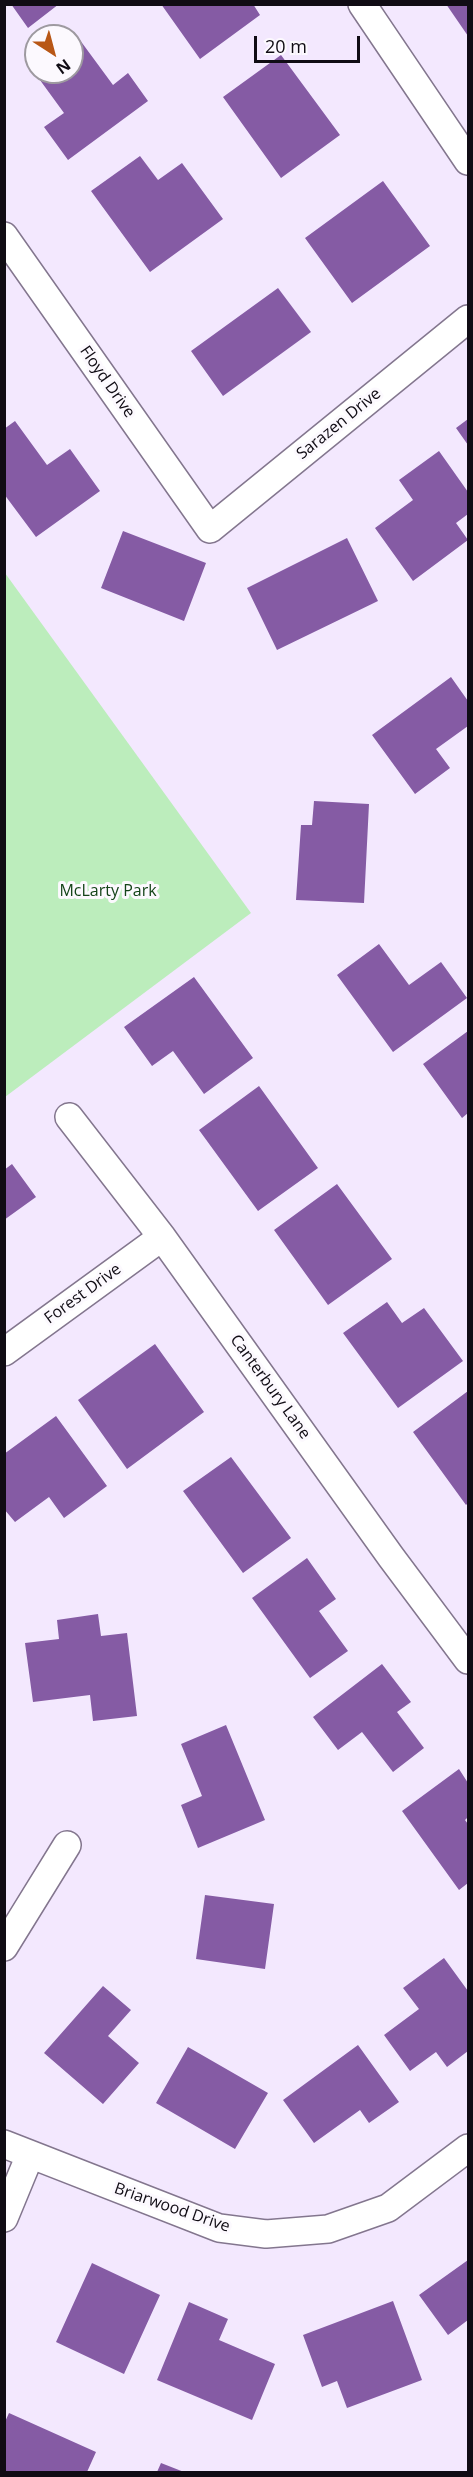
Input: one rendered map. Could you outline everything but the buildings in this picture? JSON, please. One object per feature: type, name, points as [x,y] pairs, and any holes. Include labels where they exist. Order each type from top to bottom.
[{"type":"street","points":[[362,4],[468,161]]},
{"type":"street","name":"Floyd Drive","points":[[4,236],[210,529]]},
{"type":"street","name":"Sarazen Drive","points":[[210,529],[468,319]]},
{"type":"street","name":"Canterbury Lane","points":[[69,1117],[162,1237],[468,1660]]},
{"type":"street","name":"Forest Drive","points":[[4,1352],[162,1237]]},
{"type":"street","points":[[4,1947],[67,1845]]},
{"type":"street","name":"Briarwood Drive","points":[[4,2144],[219,2228],[266,2234],[328,2229],[388,2208],[468,2148]]},
{"type":"street","points":[[4,2218],[30,2156]]},
{"type":"green space","name":"McLarty Park","points":[[5,573],[251,913],[4,1097]]}]
